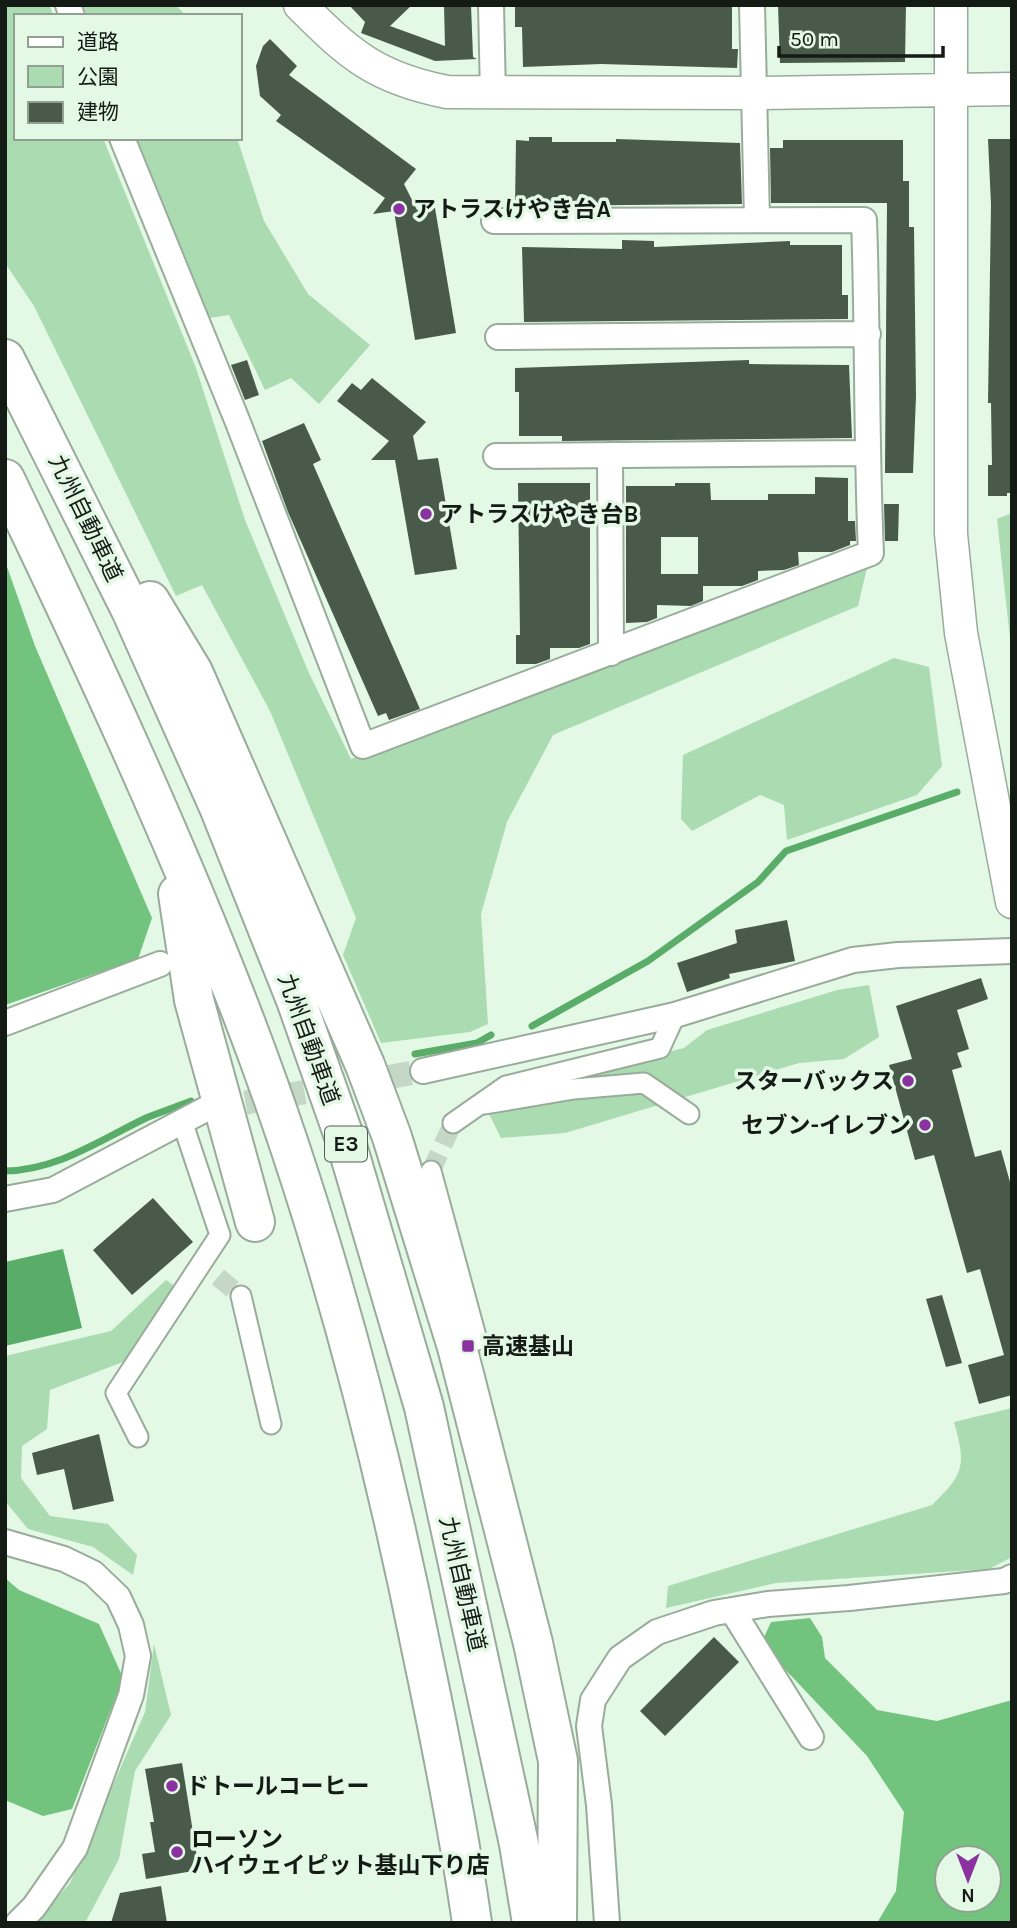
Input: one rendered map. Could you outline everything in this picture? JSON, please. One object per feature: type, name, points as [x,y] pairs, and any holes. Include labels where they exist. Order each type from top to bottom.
[{"type":"highway","name":"九州自動車道","points":[[5,359],[32,408],[131,610],[219,807],[296,1000],[346,1142],[424,1408],[519,1844],[532,1923]]},
{"type":"highway","points":[[32,408],[193,672],[365,1065],[392,1137],[457,1347],[533,1643],[558,1761],[557,1923]]},
{"type":"highway","name":"E3","points":[[5,478],[167,828],[242,1014],[345,1324],[370,1416],[413,1606],[460,1839],[472,1923]]},
{"type":"highway","points":[[167,828],[194,1000],[255,1222]]},
{"type":"street","points":[[300,5],[356,58],[383,74],[413,86],[447,92],[754,93],[1012,89]]},
{"type":"street","points":[[491,5],[493,94]]},
{"type":"street","points":[[752,5],[757,219]]},
{"type":"street","points":[[951,5],[952,547],[961,633],[1012,902]]},
{"type":"street","points":[[123,140],[237,420],[363,746],[871,553],[866,453],[868,334],[864,219],[494,221]]},
{"type":"street","points":[[498,337],[868,334]]},
{"type":"street","points":[[496,456],[866,453]]},
{"type":"street","points":[[610,455],[611,653]]},
{"type":"street","points":[[423,1071],[675,1015],[853,960],[898,954],[1012,951]]},
{"type":"street","points":[[5,1023],[160,964]]},
{"type":"street","points":[[453,1122],[506,1086],[660,1048],[675,1015]]},
{"type":"street","points":[[477,1105],[585,1087],[644,1083],[689,1115]]},
{"type":"street","points":[[5,1199],[53,1190],[206,1109]]},
{"type":"street","points":[[138,1437],[116,1393],[220,1236],[182,1121]]},
{"type":"street","points":[[431,1171],[477,1340]]},
{"type":"street","points":[[202,1264],[218,1277]]},
{"type":"street","points":[[240,1296],[271,1424]]},
{"type":"street","points":[[5,1542],[64,1559],[93,1573],[118,1597],[131,1625],[138,1656],[131,1695],[75,1848],[34,1907],[18,1923]]},
{"type":"street","points":[[607,1923],[599,1805],[589,1726],[593,1700],[620,1658],[657,1632],[732,1610],[768,1604],[1004,1581],[1012,1577]]},
{"type":"street","points":[[732,1610],[811,1737]]},
{"type":"green space","points":[[5,5],[49,5],[53,14],[14,14],[14,140],[104,140],[196,368],[245,520],[309,673],[351,759],[867,568],[858,606],[553,735],[507,822],[481,914],[488,1024],[470,1032],[381,1043],[343,955],[356,918],[270,711],[202,585],[176,596],[34,306],[5,263]]},
{"type":"green space","points":[[83,5],[175,5],[185,14],[86,14]]},
{"type":"green space","points":[[138,140],[238,140],[264,221],[308,294],[370,345],[319,404],[291,378],[265,390],[229,315],[210,318]]},
{"type":"green space","points":[[1012,513],[1012,657],[997,519]]},
{"type":"green space","points":[[894,658],[929,667],[942,766],[917,795],[787,840],[784,805],[760,795],[692,831],[681,819],[683,755]]},
{"type":"green space","points":[[869,985],[879,1037],[844,1059],[799,1063],[565,1133],[501,1138],[488,1112],[538,1084],[684,1048],[707,1030],[837,990]]},
{"type":"green space","points":[[166,1280],[188,1295],[128,1360],[50,1390],[47,1429],[22,1446],[21,1478],[50,1516],[108,1524],[137,1555],[133,1575],[93,1547],[28,1529],[5,1501],[5,1356],[111,1331]]},
{"type":"green space","points":[[1012,1408],[1012,1557],[989,1569],[776,1583],[666,1608],[668,1586],[932,1505],[951,1485],[960,1468],[960,1449],[954,1422]]},
{"type":"green space","points":[[154,1644],[171,1715],[135,1771],[119,1859],[85,1923],[34,1923],[70,1883],[145,1712]]},
{"type":"shaded area","points":[[5,561],[35,646],[152,918],[138,959],[5,1005]]},
{"type":"shaded area","points":[[63,1249],[82,1328],[5,1346],[5,1262]]},
{"type":"shaded area","points":[[5,1578],[19,1590],[99,1624],[123,1678],[72,1809],[43,1816],[5,1800]]},
{"type":"shaded area","points":[[810,1618],[822,1637],[825,1658],[877,1710],[937,1721],[1012,1700],[1012,1923],[877,1923],[896,1891],[904,1812],[867,1756],[761,1644],[771,1622]]},
{"type":"building","points":[[349,5],[412,5],[390,26],[445,46],[444,5],[471,5],[473,57],[477,59],[435,61],[361,33],[365,22]]},
{"type":"building","points":[[515,5],[732,5],[732,49],[738,49],[737,68],[601,64],[523,67],[522,27],[515,27]]},
{"type":"building","points":[[778,5],[906,5],[905,62],[780,63]]},
{"type":"building","name":"アトラスけやき台A","points":[[270,39],[297,66],[289,75],[416,169],[404,184],[417,210],[435,208],[456,333],[415,340],[394,211],[373,214],[385,198],[276,121],[281,115],[260,96],[256,66],[263,46]]},
{"type":"building","points":[[529,137],[552,137],[552,142],[616,142],[616,139],[740,143],[742,204],[515,206],[516,140],[529,141]]},
{"type":"building","points":[[988,139],[1012,139],[1012,493],[1007,493],[1007,496],[988,496],[988,465],[992,465],[991,403],[988,403],[991,205]]},
{"type":"building","points":[[783,140],[903,140],[903,181],[909,181],[909,227],[914,227],[916,396],[913,473],[885,473],[887,203],[771,203],[770,148],[783,148]]},
{"type":"building","points":[[622,240],[654,241],[654,247],[790,241],[790,245],[842,245],[842,295],[848,295],[848,319],[524,322],[522,247],[622,249]]},
{"type":"building","points":[[247,360],[259,395],[245,400],[231,365]]},
{"type":"building","points":[[749,360],[749,364],[849,365],[852,438],[562,441],[562,436],[519,436],[519,392],[515,392],[515,368]]},
{"type":"building","name":"アトラスけやき台B","points":[[372,378],[426,422],[413,436],[418,460],[438,458],[457,569],[415,575],[395,460],[371,460],[389,441],[337,401],[352,383],[361,390]]},
{"type":"building","points":[[304,423],[321,460],[313,464],[420,709],[389,720],[386,713],[378,716],[288,512],[262,441]]},
{"type":"building","points":[[815,477],[848,478],[848,521],[855,521],[856,541],[850,541],[850,545],[832,552],[798,552],[799,565],[784,570],[758,571],[758,580],[742,586],[703,586],[703,601],[691,606],[657,605],[657,618],[647,622],[626,623],[626,486],[710,483],[711,500],[768,500],[768,494],[815,494]],"holes":[[[661,537],[698,537],[698,574],[661,574]]]},
{"type":"building","points":[[518,483],[590,483],[590,644],[579,648],[550,648],[550,659],[536,664],[516,664],[516,635],[520,635]]},
{"type":"building","points":[[884,504],[899,504],[898,541],[885,541]]},
{"type":"building","points":[[787,920],[795,961],[729,974],[730,978],[687,992],[677,963],[737,943],[735,930]]},
{"type":"building","points":[[981,978],[988,999],[957,1010],[969,1049],[957,1053],[962,1067],[952,1070],[975,1157],[1001,1150],[1012,1189],[1012,1395],[979,1404],[968,1365],[1004,1355],[980,1269],[967,1273],[934,1155],[915,1160],[889,1065],[912,1059],[896,1006]]},
{"type":"building","points":[[153,1198],[193,1242],[132,1295],[93,1250]]},
{"type":"building","points":[[942,1295],[962,1363],[946,1367],[926,1299]]},
{"type":"building","points":[[99,1434],[114,1501],[73,1510],[64,1469],[37,1475],[32,1453]]},
{"type":"building","points":[[714,1637],[739,1662],[665,1736],[640,1711]]},
{"type":"building","points":[[182,1763],[199,1870],[146,1879],[142,1854],[155,1852],[150,1822],[154,1822],[145,1769]]},
{"type":"building","points":[[161,1886],[167,1923],[111,1923],[120,1893]]},
{"type":"waterway","points":[[532,1026],[648,961],[758,882],[786,851],[957,792]]},
{"type":"waterway","points":[[415,1054],[477,1043],[491,1035]]},
{"type":"waterway","points":[[5,1171],[61,1160],[146,1118],[191,1101]]},
{"type":"tunnel","points":[[210,1109],[423,1071]]},
{"type":"tunnel","points":[[431,1171],[453,1123]]},
{"type":"tunnel","points":[[218,1277],[241,1296]]},
{"type":"place","name":"アトラスけやき台A","points":[[399,209]]},
{"type":"place","name":"アトラスけやき台B","points":[[426,514]]},
{"type":"place","name":"スターバックス","points":[[908,1081]]},
{"type":"place","name":"セブン-イレブン","points":[[925,1125]]},
{"type":"place","name":"高速基山","points":[[468,1346]]},
{"type":"place","name":"ドトールコーヒー","points":[[172,1786]]},
{"type":"place","name":"ローソン ハイウェイピット基山下り店","points":[[177,1852]]}]
